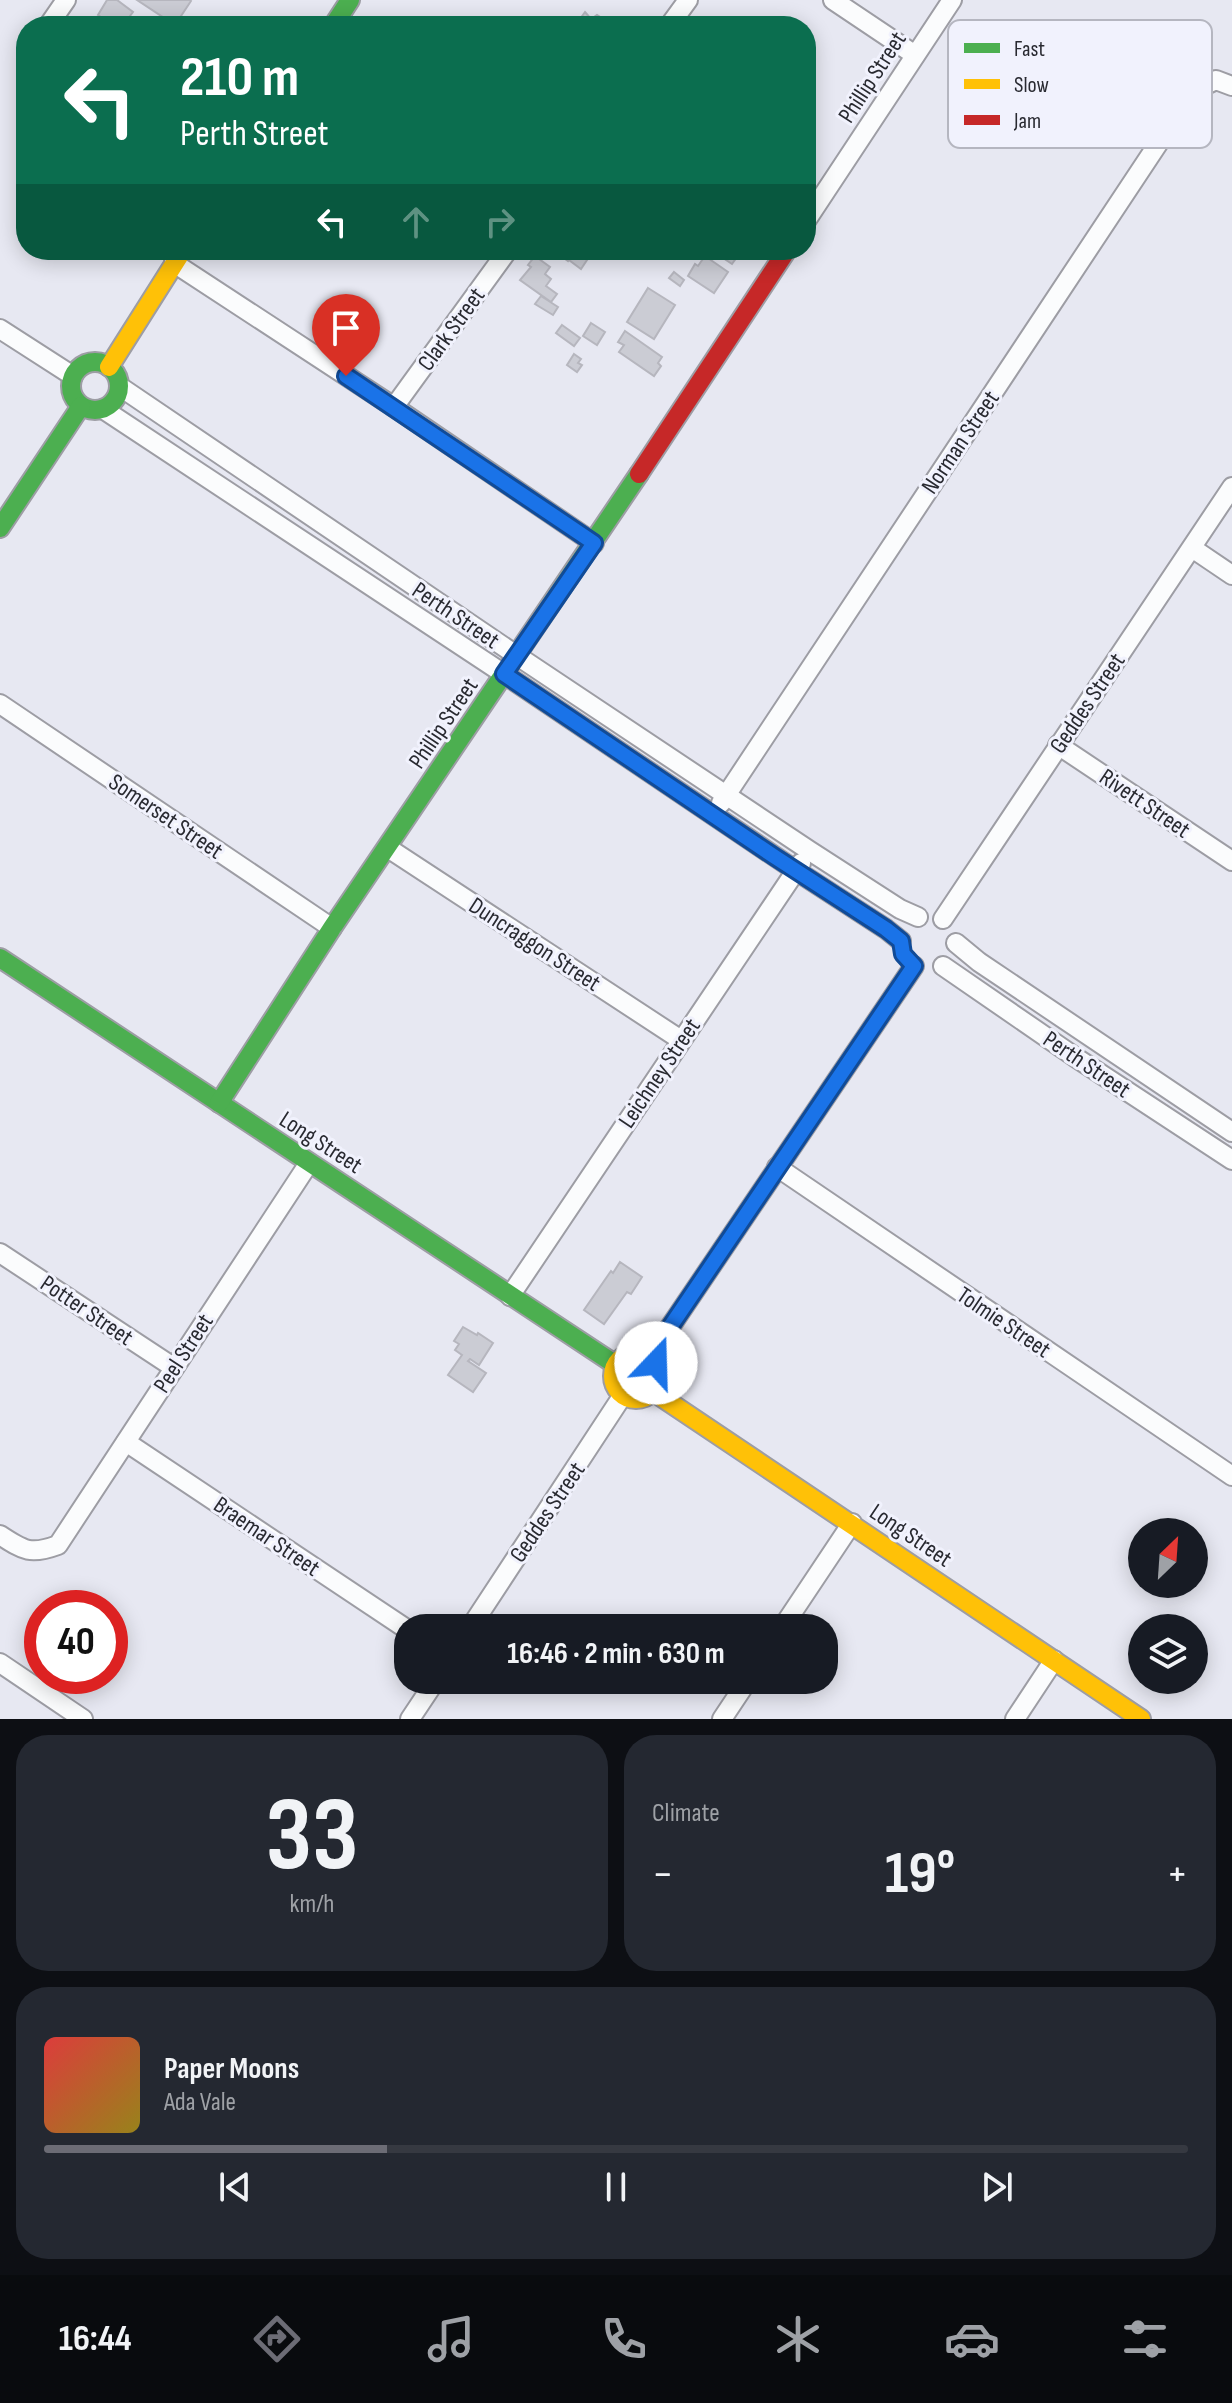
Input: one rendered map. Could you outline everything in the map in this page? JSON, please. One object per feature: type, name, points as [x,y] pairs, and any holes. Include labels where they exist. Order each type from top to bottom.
[{"type":"street","points":[[833,0],[915,55]]},
{"type":"street","name":"Phillip Street","points":[[816,206],[952,0]]},
{"type":"street","name":"Norman Street","points":[[712,815],[1155,148]]},
{"type":"street","points":[[109,367],[177,260]]},
{"type":"street","points":[[183,260],[594,543]]},
{"type":"street","name":"Clark Street","points":[[394,407],[501,260]]},
{"type":"street","name":"Phillip Street","points":[[219,1103],[332,928],[594,543],[780,260]]},
{"type":"street","points":[[0,329],[73,376]]},
{"type":"street","points":[[89,363],[109,367],[119,386],[114,400],[103,409],[91,410],[81,406],[72,396],[73,376],[89,363]]},
{"type":"street","name":"Perth Street","points":[[119,386],[810,851],[900,909],[918,917]]},
{"type":"street","points":[[0,528],[81,406]]},
{"type":"street","name":"Perth Street","points":[[103,409],[901,941]]},
{"type":"street","name":"Geddes Street","points":[[943,919],[1232,487]]},
{"type":"street","points":[[1192,548],[1232,575]]},
{"type":"street","name":"Somerset Street","points":[[0,704],[332,928]]},
{"type":"street","name":"Rivett Street","points":[[1058,745],[1232,861]]},
{"type":"street","name":"Duncraggon Street","points":[[388,848],[681,1040]]},
{"type":"street","name":"Leichney Street","points":[[510,1296],[810,851]]},
{"type":"street","points":[[931,915],[943,919],[953,929],[956,943],[951,959],[943,966],[931,970],[914,966],[903,954],[901,941],[906,925],[918,917],[931,915]]},
{"type":"street","name":"Perth Street","points":[[956,943],[1088,1037],[1232,1132]]},
{"type":"street","name":"Long Street","points":[[0,958],[616,1365]]},
{"type":"street","points":[[653,1360],[668,1330],[914,966]]},
{"type":"street","name":"Perth Street","points":[[943,966],[1232,1160]]},
{"type":"street","points":[[1075,1057],[1088,1037]]},
{"type":"street","name":"Peel Street","points":[[0,1535],[22,1550],[40,1552],[58,1545],[309,1163]]},
{"type":"street","name":"Tolmie Street","points":[[777,1167],[1232,1476]]},
{"type":"street","name":"Potter Street","points":[[0,1253],[173,1367]]},
{"type":"street","points":[[631,1353],[653,1360],[660,1376],[654,1392],[640,1399],[623,1395],[614,1383],[616,1365],[631,1353]]},
{"type":"street","name":"Long Street","points":[[654,1392],[1141,1719]]},
{"type":"street","name":"Geddes Street","points":[[479,1614],[623,1395]]},
{"type":"street","name":"Braemar Street","points":[[126,1442],[394,1621]]},
{"type":"street","points":[[791,1614],[852,1523]]},
{"type":"street","points":[[1015,1719],[1054,1660]]},
{"type":"street","points":[[0,1663],[83,1719]]},
{"type":"street","points":[[410,1719],[427,1694]]},
{"type":"street","points":[[722,1719],[739,1694]]},
{"type":"building","points":[[107,0],[117,0],[133,12],[130,16],[98,15]]},
{"type":"building","points":[[137,0],[191,1],[181,16],[161,16]]},
{"type":"building","points":[[532,260],[540,260],[550,267],[545,274],[551,279],[546,286],[557,294],[551,302],[520,280],[531,267],[528,265]]},
{"type":"building","points":[[569,260],[587,260],[581,269]]},
{"type":"building","points":[[702,260],[711,260],[728,272],[714,293],[688,276],[695,264],[698,266]]},
{"type":"building","points":[[674,272],[684,280],[680,286],[669,278]]},
{"type":"building","points":[[648,288],[675,305],[654,339],[627,322]]},
{"type":"building","points":[[541,296],[558,307],[553,315],[535,304]]},
{"type":"building","points":[[591,323],[605,332],[597,345],[583,336]]},
{"type":"building","points":[[562,325],[580,338],[574,346],[556,333]]},
{"type":"building","points":[[625,331],[662,357],[658,363],[661,366],[654,376],[619,352],[624,345],[618,342]]},
{"type":"building","points":[[574,354],[581,359],[578,363],[582,365],[577,372],[567,365]]},
{"type":"building","points":[[620,1262],[642,1277],[604,1324],[584,1310]]},
{"type":"building","points":[[463,1327],[493,1343],[479,1365],[470,1359],[468,1361],[486,1373],[473,1392],[448,1375],[462,1355],[455,1350],[459,1344],[454,1341]]},
{"type":"traffic: fast","points":[[340,16],[350,0]]},
{"type":"traffic: fast","points":[[95,362],[112,369],[119,386],[112,403],[95,410],[78,403],[71,386],[78,369],[95,362]]},
{"type":"traffic: fast","points":[[0,528],[81,406]]},
{"type":"traffic: fast","points":[[219,1103],[332,928],[639,474]]},
{"type":"traffic: fast","points":[[0,958],[616,1365]]},
{"type":"traffic: slow","points":[[109,367],[177,260]]},
{"type":"traffic: slow","points":[[636,1353],[652,1360],[659,1376],[652,1392],[636,1399],[620,1392],[613,1376],[620,1360],[636,1353]]},
{"type":"traffic: slow","points":[[654,1392],[1141,1719]]},
{"type":"traffic: jam","points":[[639,474],[780,260]]},
{"type":"route","points":[[346,376],[594,543],[504,674],[886,929],[901,941],[903,954],[914,966],[668,1330],[653,1360],[656,1363]]}]
